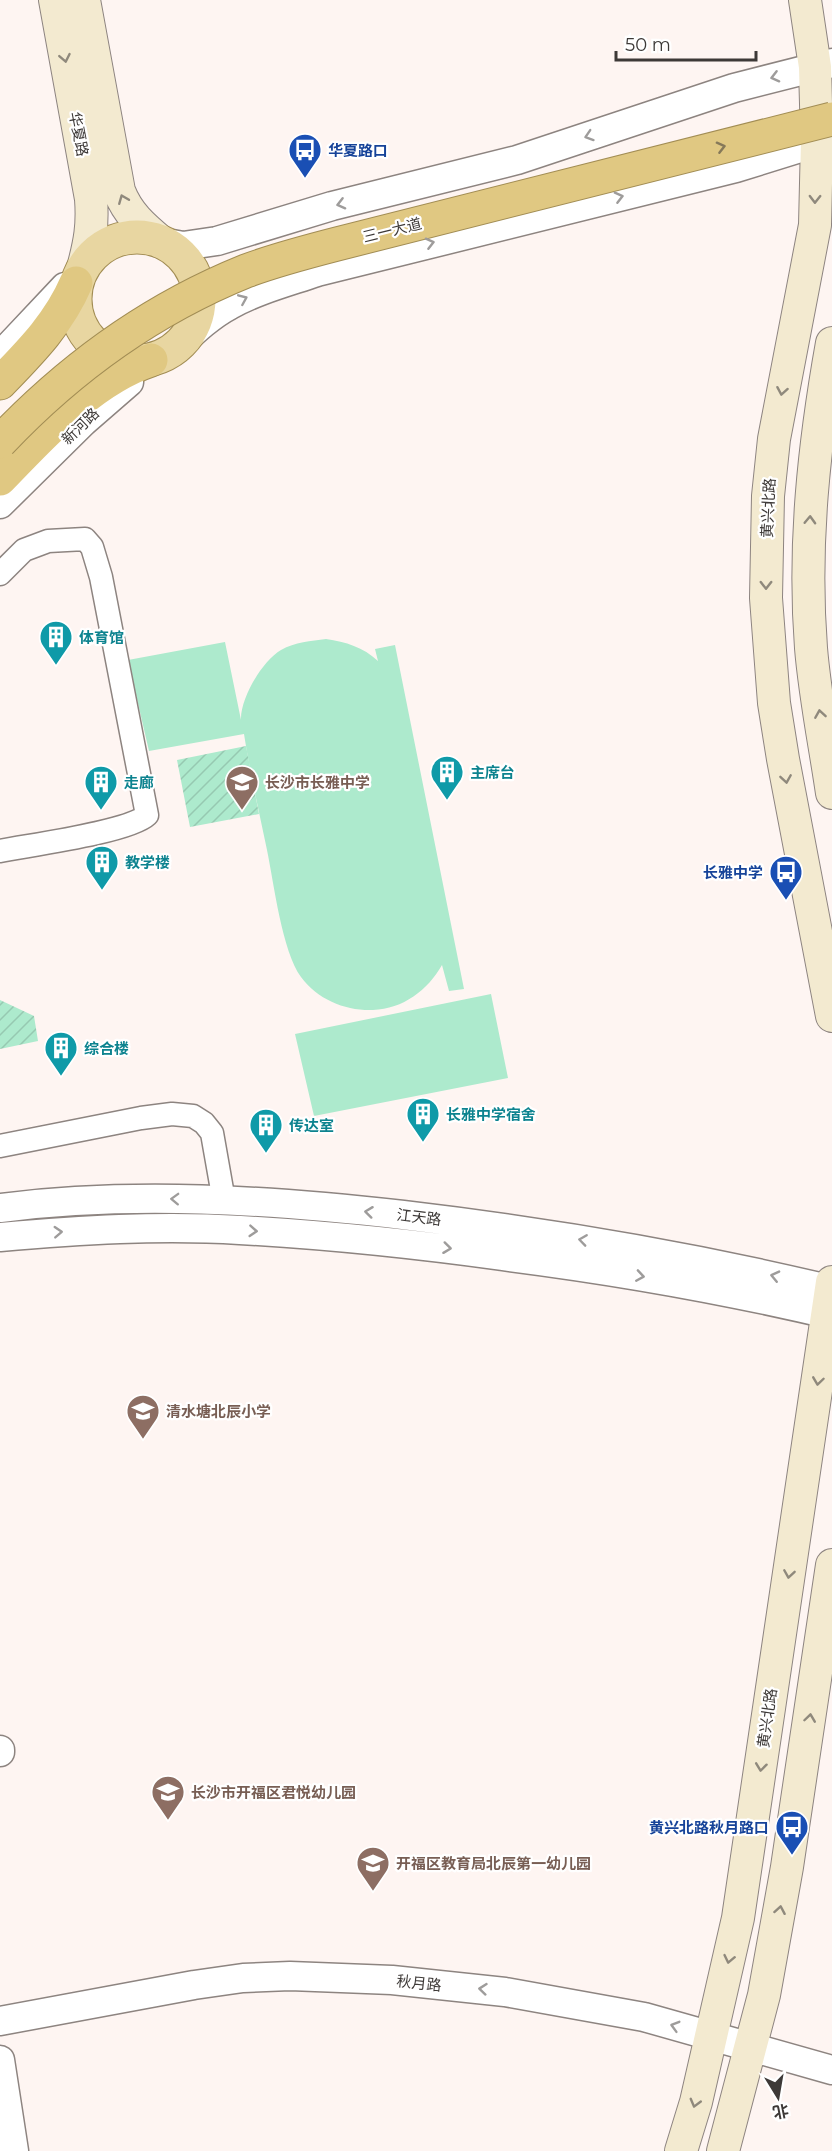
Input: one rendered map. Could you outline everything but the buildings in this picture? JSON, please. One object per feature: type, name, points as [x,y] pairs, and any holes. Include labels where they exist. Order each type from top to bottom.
[{"type":"highway","name":"三一大道","points":[[0,415],[46,370],[138,303],[231,256],[271,242],[378,213],[832,98]]},
{"type":"highway","name":"三一大道","points":[[0,442],[72,375],[135,328],[174,305],[245,272],[290,256],[328,246],[827,133]]},
{"type":"highway","points":[[0,384],[40,341],[67,305],[80,275]]},
{"type":"highway","points":[[0,479],[30,448],[98,386],[130,367],[165,353]]},
{"type":"main road","name":"华夏路","points":[[55,0],[91,199],[93,222],[90,242],[80,275]]},
{"type":"main road","name":"华夏路","points":[[84,0],[119,191],[125,206],[137,222],[161,242]]},
{"type":"main road","name":"黄兴北路","points":[[806,0],[824,65],[827,133],[815,225],[774,439],[768,496],[766,598],[774,703],[832,1016]]},
{"type":"main road","points":[[143,237],[161,242],[176,251],[189,264],[196,280],[200,297],[198,315],[190,332],[165,353],[135,362],[104,353],[82,330],[76,315],[74,298],[80,275],[94,254],[109,243],[126,238],[143,237]]},
{"type":"main road","points":[[832,343],[818,426],[808,552],[811,647],[832,793]]},
{"type":"main road","name":"黄兴北路","points":[[681,2151],[709,2045],[749,1858],[767,1715],[831,1298]]},
{"type":"main road","points":[[723,2151],[764,1995],[788,1867],[832,1565]]},
{"type":"street","points":[[161,242],[183,246],[216,241],[332,206],[517,160],[734,88],[824,65]]},
{"type":"street","name":"新河路","points":[[0,504],[114,394],[230,304],[317,272],[736,168],[827,133]]},
{"type":"street","points":[[0,356],[80,275]]},
{"type":"street","points":[[0,574],[24,550],[48,541],[85,539],[92,547],[103,589],[147,815],[141,821],[119,828],[0,851]]},
{"type":"street","points":[[0,1146],[141,1118],[172,1114],[193,1116],[204,1122],[212,1133],[224,1201]]},
{"type":"street","name":"江天路","points":[[0,1208],[92,1200],[224,1201],[352,1210],[592,1241],[762,1273],[831,1298]]},
{"type":"street","name":"江天路","points":[[0,1237],[141,1229],[238,1230],[338,1237],[443,1248],[640,1276],[831,1298]]},
{"type":"street","name":"秋月路","points":[[0,2021],[243,1978],[290,1976],[392,1980],[505,1992],[644,2018],[709,2045],[748,2056],[832,2089]]},
{"type":"street","name":"秋月路","points":[[0,2037],[198,2001],[290,1994],[389,1999],[501,2011],[640,2036],[709,2045]]},
{"type":"street","name":"秋月路","points":[[748,2056],[832,2070]]},
{"type":"street","points":[[0,2060],[14,2151]]},
{"type":"green space","points":[[326,639],[354,646],[378,661],[375,649],[395,645],[464,989],[449,991],[442,965],[422,990],[404,1002],[384,1009],[363,1010],[343,1006],[316,992],[301,977],[294,965],[284,934],[244,734],[149,751],[128,660],[225,642],[241,720],[244,702],[253,681],[274,655],[292,645]]},
{"type":"green space","points":[[246,746],[259,814],[190,827],[177,760]]},
{"type":"green space","points":[[491,994],[508,1078],[314,1116],[295,1034]]},
{"type":"green space","points":[[0,1000],[34,1016],[38,1041],[0,1049]]},
{"type":"place","name":"华夏路口","points":[[305,179]]},
{"type":"place","name":"体育馆","points":[[56,666]]},
{"type":"place","name":"主席台","points":[[447,801]]},
{"type":"place","name":"走廊","points":[[101,811]]},
{"type":"place","name":"长沙市长雅中学","points":[[242,811]]},
{"type":"place","name":"教学楼","points":[[102,891]]},
{"type":"place","name":"长雅中学","points":[[786,901]]},
{"type":"place","name":"综合楼","points":[[61,1077]]},
{"type":"place","name":"长雅中学宿舍","points":[[423,1143]]},
{"type":"place","name":"传达室","points":[[266,1154]]},
{"type":"place","name":"清水塘北辰小学","points":[[143,1440]]},
{"type":"place","name":"长沙市开福区君悦幼儿园","points":[[168,1821]]},
{"type":"place","name":"黄兴北路秋月路口","points":[[792,1856]]},
{"type":"place","name":"开福区教育局北辰第一幼儿园","points":[[373,1892]]}]
